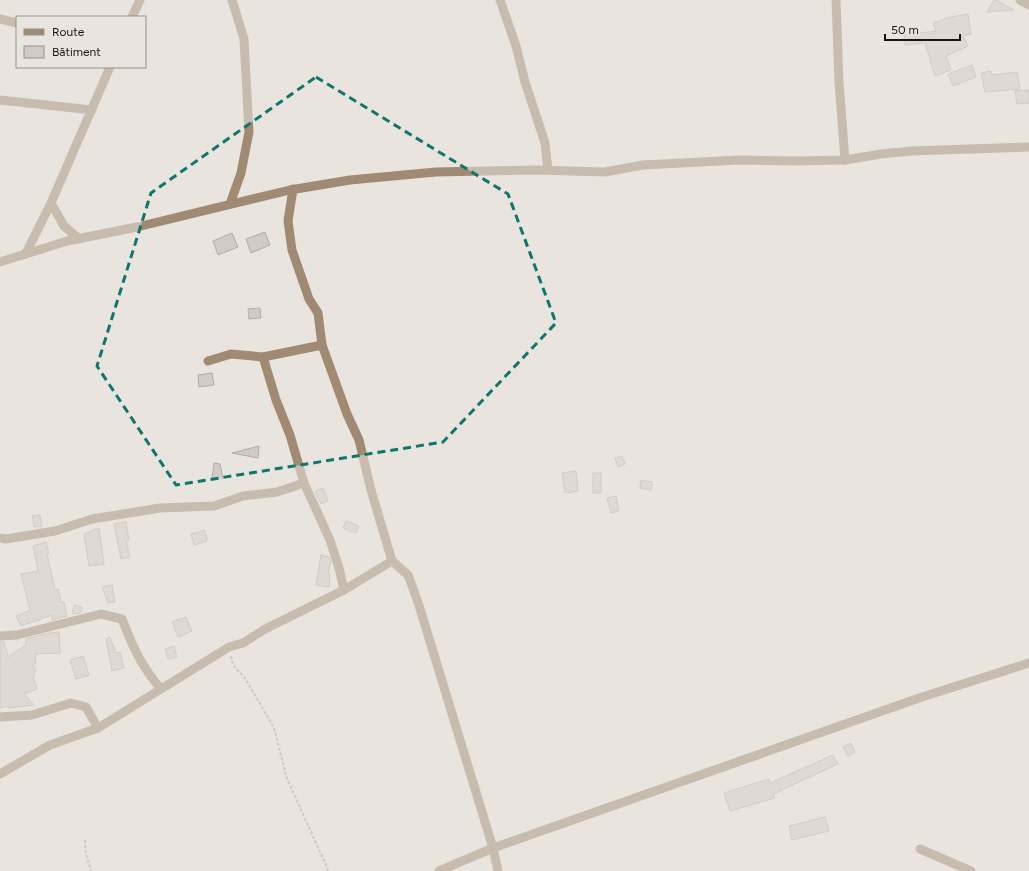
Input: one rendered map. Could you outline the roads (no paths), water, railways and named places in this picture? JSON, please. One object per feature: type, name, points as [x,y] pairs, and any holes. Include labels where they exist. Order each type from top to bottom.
[{"type":"street","points":[[132,16],[140,0]]},
{"type":"street","points":[[230,204],[241,173],[249,132],[244,39],[232,0]]},
{"type":"street","points":[[500,0],[516,46],[525,82],[545,143],[548,170]]},
{"type":"street","points":[[836,0],[839,82],[845,160]]},
{"type":"street","points":[[1020,0],[1029,5]]},
{"type":"street","points":[[0,20],[16,23]]},
{"type":"street","points":[[26,253],[51,203],[110,68]]},
{"type":"street","points":[[0,100],[92,110]]},
{"type":"street","points":[[0,262],[26,253],[79,239],[137,227],[293,189],[350,180],[436,172],[548,170],[605,172],[643,166],[739,160],[845,160],[911,151],[1029,147]]},
{"type":"street","points":[[293,189],[288,221],[292,250],[309,299],[318,313],[322,345],[347,414],[359,440],[371,490],[392,561],[408,576],[418,602],[493,848],[498,871]]},
{"type":"street","points":[[51,203],[64,226],[79,239]]},
{"type":"street","points":[[208,361],[231,354],[263,357],[322,345]]},
{"type":"street","points":[[263,357],[276,400],[290,436],[304,483],[330,540],[344,590]]},
{"type":"street","points":[[0,538],[6,539],[55,531],[92,518],[160,508],[214,506],[243,496],[277,492],[304,483]]},
{"type":"street","points":[[0,774],[50,745],[98,728],[229,647],[243,643],[265,629],[344,590],[392,561]]},
{"type":"street","points":[[0,636],[17,635],[101,614],[122,620],[138,658],[151,678],[161,689]]},
{"type":"street","points":[[439,871],[493,848],[922,697],[1029,663]]},
{"type":"street","points":[[0,717],[32,715],[71,703],[86,707],[98,728]]},
{"type":"street","points":[[920,848],[971,871]]}]
